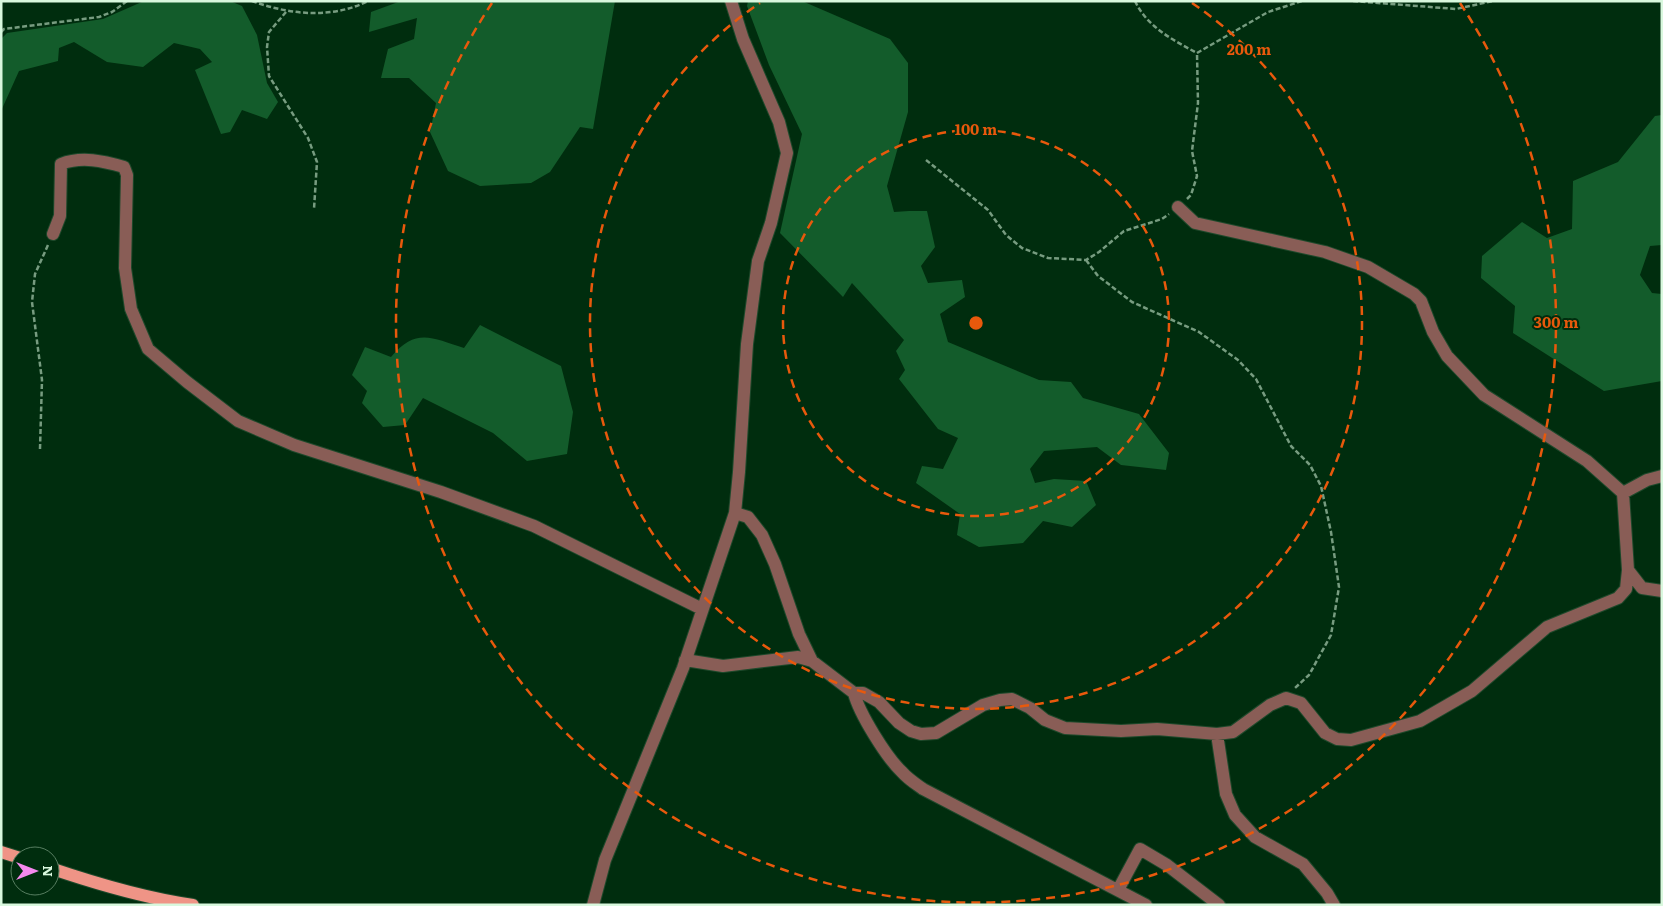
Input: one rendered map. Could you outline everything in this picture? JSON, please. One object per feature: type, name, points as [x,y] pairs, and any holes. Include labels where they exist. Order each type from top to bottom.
[{"type":"main road","points":[[60,872],[97,885],[193,905]]},
{"type":"street","points":[[593,905],[605,860],[685,660],[734,513],[739,472],[747,344],[758,261],[771,223],[787,153],[779,122],[743,39],[731,1]]},
{"type":"street","points":[[53,234],[60,216],[62,164],[72,160],[102,161],[124,167],[127,175],[125,268],[131,309],[148,349],[201,394],[238,421],[294,446],[441,492],[534,526],[702,610]]},
{"type":"street","points":[[854,693],[863,693],[879,702],[899,723],[911,731],[921,734],[936,733],[983,705],[1012,699],[1030,708],[1045,720],[1065,728],[1121,732],[1157,729],[1217,734],[1233,732],[1270,706],[1286,698],[1301,703],[1325,733],[1337,739],[1351,740],[1420,721],[1472,691],[1547,627],[1618,598],[1626,589],[1628,570],[1623,493],[1587,461],[1484,395],[1447,356],[1433,332],[1421,301],[1414,294],[1368,266],[1325,252],[1225,228],[1195,223],[1178,207]]},
{"type":"street","points":[[1623,493],[1647,480],[1662,476]]},
{"type":"street","points":[[734,513],[748,517],[762,535],[776,564],[799,634],[812,661]]},
{"type":"street","points":[[1628,570],[1642,588],[1662,591]]},
{"type":"street","points":[[685,660],[723,666],[798,656],[812,661],[854,693],[857,703],[888,756],[901,772],[923,789],[1146,905]]},
{"type":"street","points":[[1217,734],[1226,794],[1235,815],[1255,837],[1303,864],[1327,893],[1334,905]]},
{"type":"street","points":[[1118,890],[1140,849],[1167,865],[1219,905]]},
{"type":"path","points":[[1,32],[4,29],[99,17],[112,12],[127,1]]},
{"type":"path","points":[[252,1],[286,12],[317,14],[353,9],[368,1]]},
{"type":"path","points":[[1135,1],[1139,10],[1159,32],[1196,53]]},
{"type":"path","points":[[1196,53],[1268,12],[1302,1]]},
{"type":"path","points":[[1353,1],[1456,9],[1493,1]]},
{"type":"path","points":[[286,12],[269,32],[267,47],[269,76],[308,138],[317,162],[314,209]]},
{"type":"path","points":[[926,160],[988,210],[1006,235],[1022,248],[1048,258],[1086,260],[1099,252],[1124,231],[1162,219],[1191,195],[1196,176],[1192,151],[1198,102],[1196,53]]},
{"type":"path","points":[[40,449],[42,380],[32,302],[35,274],[53,234]]},
{"type":"path","points":[[1086,260],[1098,276],[1132,302],[1199,332],[1238,360],[1256,379],[1291,446],[1310,465],[1321,486],[1331,532],[1339,587],[1331,635],[1309,675],[1286,698]]},
{"type":"green space","points":[[144,1],[230,1],[242,6],[257,35],[267,83],[278,102],[267,119],[242,110],[230,132],[221,134],[195,70],[212,62],[200,49],[174,43],[143,67],[107,62],[74,42],[59,48],[58,61],[19,71],[1,111],[1,39],[7,33],[103,19]]},
{"type":"green space","points":[[401,1],[615,1],[593,129],[580,127],[550,172],[531,183],[480,186],[448,171],[430,132],[436,103],[409,78],[381,78],[388,49],[414,39],[417,18],[369,32],[371,12]]},
{"type":"green space","points":[[748,1],[802,1],[890,39],[908,63],[908,112],[887,186],[894,212],[927,211],[935,247],[921,266],[928,283],[962,280],[965,297],[940,314],[948,342],[1039,380],[1071,382],[1083,398],[1139,414],[1169,453],[1166,470],[1121,465],[1097,447],[1044,451],[1030,469],[1035,483],[1054,479],[1086,481],[1096,505],[1072,527],[1043,521],[1023,543],[979,547],[957,535],[960,514],[916,483],[922,466],[943,469],[958,438],[938,429],[899,379],[905,370],[896,351],[904,340],[852,283],[843,297],[780,233],[802,134],[769,65],[747,6]]},
{"type":"green space","points":[[1662,115],[1662,245],[1650,246],[1640,275],[1652,293],[1662,294],[1662,381],[1604,391],[1513,333],[1515,306],[1481,278],[1482,256],[1522,222],[1547,238],[1572,229],[1573,181],[1618,162],[1655,116]]},
{"type":"green space","points":[[480,325],[561,366],[573,412],[567,454],[527,461],[493,433],[423,398],[405,425],[383,427],[362,403],[367,391],[352,375],[365,347],[391,357],[408,342],[417,338],[443,341],[464,348]]}]
